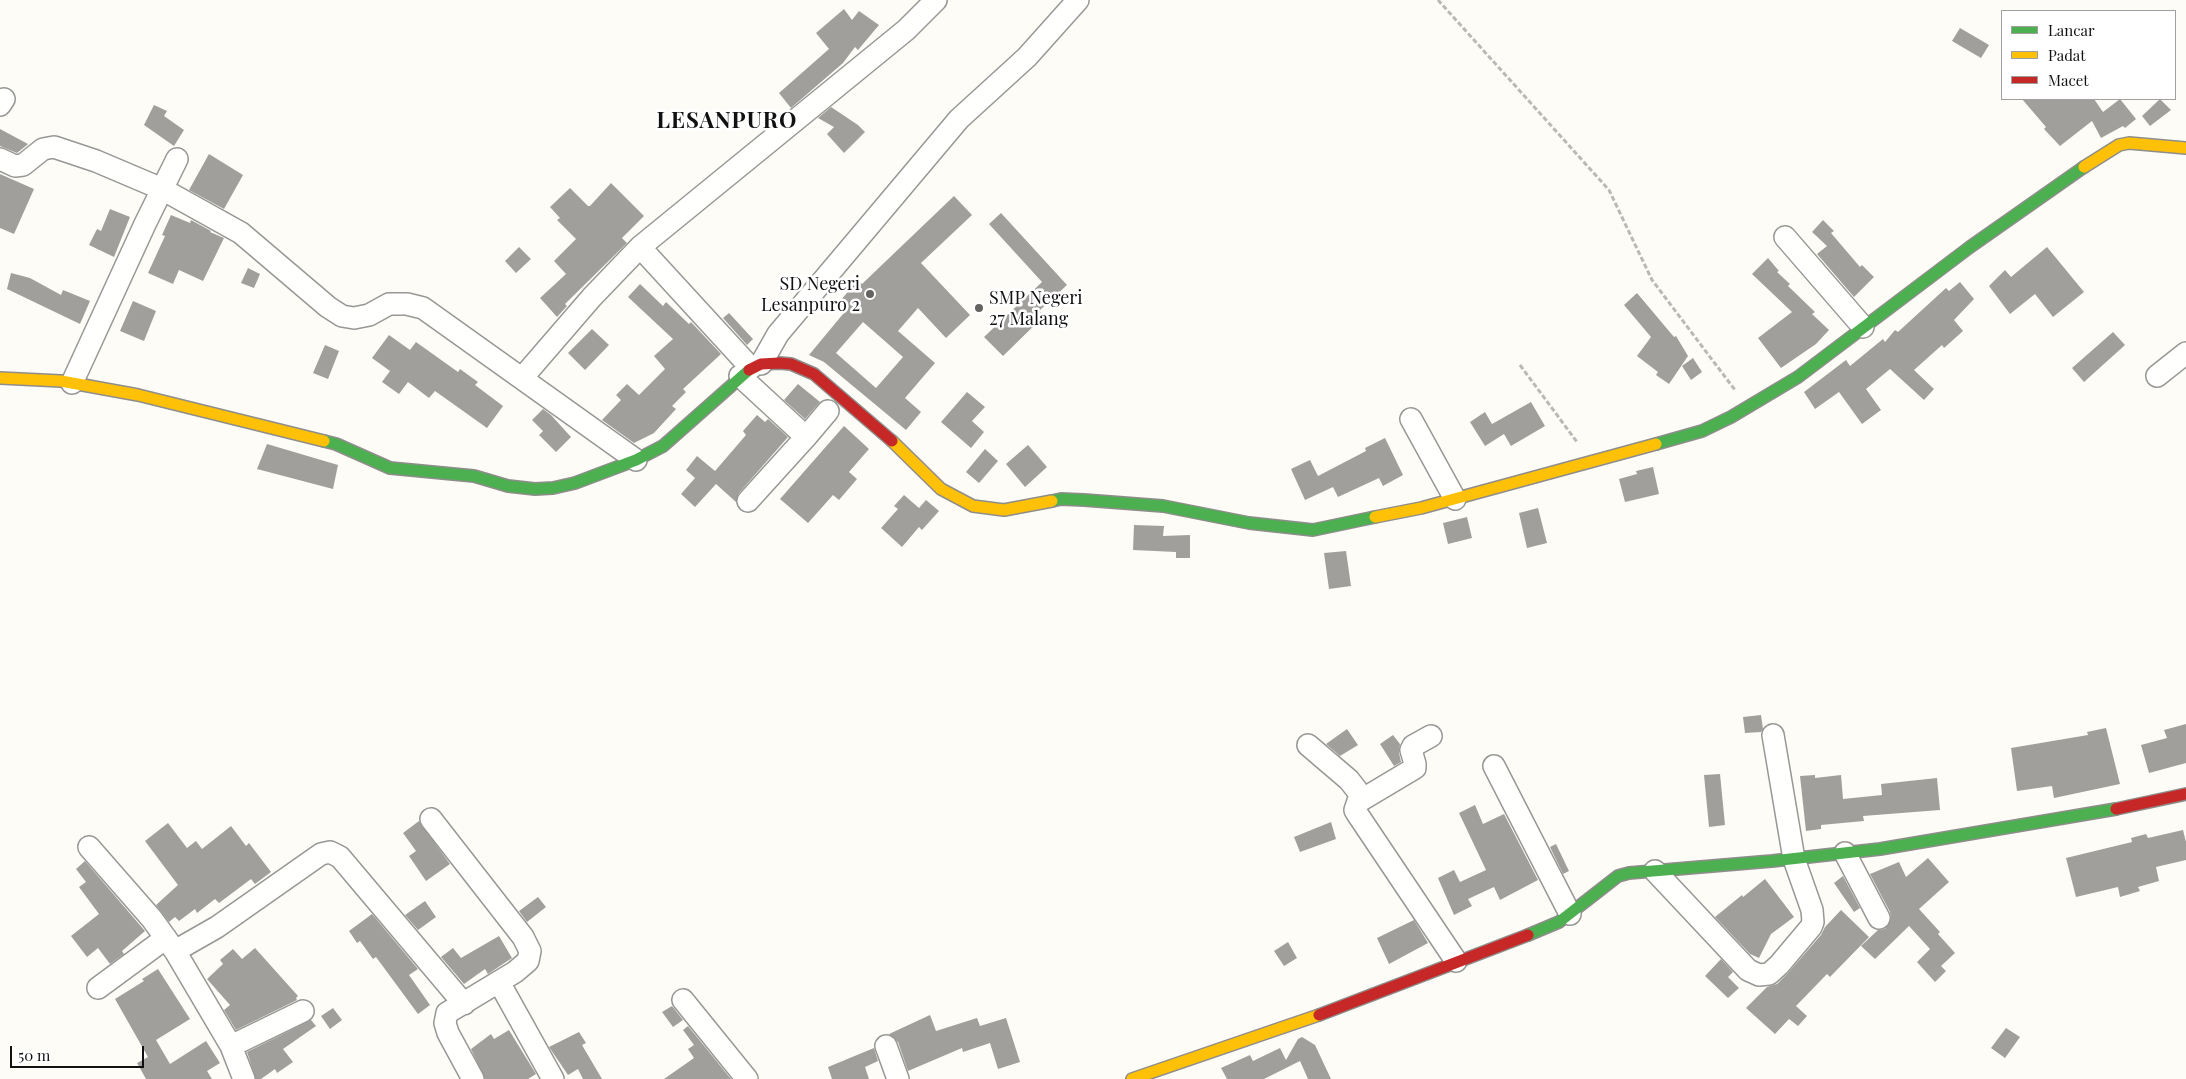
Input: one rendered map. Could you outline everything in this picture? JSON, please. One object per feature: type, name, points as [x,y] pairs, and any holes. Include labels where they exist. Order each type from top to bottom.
[{"type":"street","points":[[523,377],[592,297],[640,247],[906,30],[936,0]]},
{"type":"street","points":[[0,378],[72,383],[138,395],[336,444],[390,468],[474,476],[508,486],[534,489],[553,488],[575,483],[636,460],[664,446],[751,369],[778,334],[953,126],[1027,57],[1078,0]]},
{"type":"street","points":[[751,369],[779,363],[790,364],[814,374],[905,452],[942,489],[973,506],[1004,510],[1061,499],[1123,502],[1163,506],[1284,528],[1313,530],[1421,508],[1702,431],[1731,417],[1798,377],[1863,327],[2098,158],[2119,146],[2142,143],[2186,148]]},
{"type":"street","points":[[0,159],[15,166],[24,164],[43,149],[54,147],[96,161],[162,189],[241,233],[328,307],[342,316],[354,318],[369,315],[389,304],[407,304],[423,308],[523,377],[636,460]]},
{"type":"street","points":[[72,383],[177,159]]},
{"type":"street","points":[[1785,237],[1863,327]]},
{"type":"street","points":[[640,247],[751,369],[806,437]]},
{"type":"street","points":[[2157,376],[2186,352]]},
{"type":"street","points":[[748,501],[828,411]]},
{"type":"street","points":[[1411,419],[1455,499]]},
{"type":"street","points":[[1654,870],[1748,970],[1759,975],[1769,974],[1779,965],[1811,927],[1813,922],[1812,910],[1794,859],[1772,735]]},
{"type":"street","points":[[1358,802],[1414,768],[1412,748],[1416,743],[1431,736]]},
{"type":"street","points":[[1308,746],[1350,780],[1360,795],[1355,810],[1456,961]]},
{"type":"street","points":[[1494,766],[1570,914]]},
{"type":"street","points":[[1132,1079],[1336,1009],[1456,961],[1514,941],[1559,922],[1618,876],[1654,870],[1845,853],[2044,822],[2124,808],[2186,794]]},
{"type":"street","points":[[431,819],[523,937],[530,951],[528,961],[515,972],[447,1013],[445,1022],[448,1033],[472,1079]]},
{"type":"street","points":[[89,848],[171,945],[231,1046],[244,1079]]},
{"type":"street","points":[[98,988],[171,945],[217,927],[321,854],[330,852],[340,858],[464,1004]]},
{"type":"street","points":[[1845,853],[1879,918]]},
{"type":"street","points":[[499,982],[553,1079]]},
{"type":"street","points":[[683,1000],[747,1079]]},
{"type":"street","points":[[231,1046],[303,1011]]},
{"type":"street","points":[[886,1046],[898,1079]]},
{"type":"path","points":[[1438,0],[1609,190],[1652,280],[1748,406]]},
{"type":"path","points":[[1520,365],[1590,461]]},
{"type":"building","points":[[844,9],[852,20],[859,11],[879,25],[858,50],[855,47],[843,63],[791,108],[779,93],[829,49],[816,33]]},
{"type":"building","points":[[1960,28],[1989,45],[1981,58],[1952,41]]},
{"type":"building","points":[[2023,100],[2095,100],[2103,112],[2121,100],[2136,119],[2125,128],[2123,126],[2101,138],[2092,121],[2060,146],[2044,129],[2046,127]]},
{"type":"building","points":[[2159,100],[2171,110],[2150,126],[2142,116]]},
{"type":"building","points":[[154,105],[167,111],[164,116],[184,130],[174,146],[144,125]]},
{"type":"building","points":[[831,107],[865,132],[844,153],[827,134],[834,127],[818,118]]},
{"type":"building","points":[[0,129],[28,144],[17,153],[0,146]]},
{"type":"building","points":[[209,154],[243,175],[224,209],[189,190]]},
{"type":"building","points":[[0,174],[34,189],[14,234],[0,228]]},
{"type":"building","points":[[611,183],[644,216],[622,238],[627,243],[565,304],[567,306],[557,317],[540,298],[566,274],[554,261],[576,239],[557,220],[560,218],[550,207],[570,188],[590,206]]},
{"type":"building","points":[[954,196],[972,215],[921,263],[970,315],[946,338],[918,308],[898,331],[935,363],[905,398],[921,412],[906,430],[824,362],[809,355],[848,308],[840,301],[858,280],[862,284]],"holes":[[[863,322],[903,357],[876,388],[836,353]]]},
{"type":"building","points":[[110,209],[130,217],[114,257],[89,245],[97,229],[101,231]]},
{"type":"building","points":[[1001,213],[1067,285],[1039,311],[1044,316],[1003,356],[984,337],[1042,282],[989,224]]},
{"type":"building","points":[[171,215],[190,223],[191,220],[224,238],[203,281],[179,270],[173,284],[148,273],[165,236],[162,235]]},
{"type":"building","points":[[1823,220],[1834,231],[1831,233],[1860,267],[1862,265],[1874,277],[1854,297],[1817,254],[1827,246],[1812,232]]},
{"type":"building","points":[[519,247],[531,259],[516,273],[505,261]]},
{"type":"building","points":[[2047,247],[2084,292],[2053,317],[2035,294],[2010,314],[1989,286],[2005,270],[2011,277]]},
{"type":"building","points":[[1768,258],[1779,271],[1777,272],[1790,284],[1788,286],[1815,312],[1812,314],[1829,330],[1816,344],[1781,368],[1758,338],[1792,312],[1752,274]]},
{"type":"building","points":[[248,268],[260,274],[254,288],[241,283]]},
{"type":"building","points":[[11,273],[30,278],[61,295],[63,290],[90,301],[80,324],[7,289]]},
{"type":"building","points":[[1960,282],[1974,299],[1954,320],[1963,331],[1944,348],[1942,345],[1914,370],[1934,389],[1924,400],[1890,369],[1866,389],[1881,410],[1862,424],[1839,392],[1815,409],[1804,392],[1846,360],[1850,366],[1883,339],[1885,342],[1895,330],[1898,332],[1946,288],[1949,291]]},
{"type":"building","points":[[640,284],[663,306],[666,302],[689,324],[691,322],[721,354],[683,389],[686,392],[672,406],[676,409],[654,433],[634,443],[602,420],[621,400],[616,395],[627,384],[639,395],[665,369],[654,356],[673,339],[628,297]]},
{"type":"building","points":[[1637,293],[1674,337],[1676,336],[1688,356],[1669,384],[1656,375],[1658,372],[1637,356],[1651,337],[1624,305]]},
{"type":"building","points":[[133,301],[156,311],[144,341],[120,331]]},
{"type":"building","points":[[729,313],[753,339],[747,345],[723,318]]},
{"type":"building","points":[[592,329],[609,345],[585,370],[568,353]]},
{"type":"building","points":[[2113,332],[2125,345],[2084,382],[2072,368]]},
{"type":"building","points":[[389,335],[410,350],[416,342],[458,372],[460,369],[478,382],[475,385],[503,406],[487,428],[435,391],[429,398],[408,382],[399,394],[382,382],[390,371],[372,358]]},
{"type":"building","points":[[325,345],[339,351],[328,379],[313,373]]},
{"type":"building","points":[[1693,358],[1702,372],[1691,380],[1682,366]]},
{"type":"building","points":[[798,384],[820,402],[805,419],[784,400]]},
{"type":"building","points":[[967,392],[985,407],[972,421],[984,432],[971,448],[941,422]]},
{"type":"building","points":[[1531,402],[1545,426],[1511,446],[1504,434],[1485,446],[1470,422],[1485,412],[1492,424]]},
{"type":"building","points":[[543,409],[571,437],[556,452],[539,435],[543,431],[532,420]]},
{"type":"building","points":[[757,415],[765,422],[768,419],[788,437],[739,493],[736,502],[716,484],[695,507],[681,494],[695,478],[686,470],[697,456],[715,471],[746,435],[743,431]]},
{"type":"building","points":[[844,426],[869,449],[849,472],[857,479],[839,500],[833,495],[808,523],[780,499]]},
{"type":"building","points":[[1385,438],[1403,475],[1383,486],[1379,478],[1338,497],[1333,487],[1305,500],[1291,469],[1310,460],[1318,476],[1366,451],[1365,448]]},
{"type":"building","points":[[267,444],[338,465],[333,489],[257,469]]},
{"type":"building","points":[[1028,445],[1047,467],[1025,487],[1006,464]]},
{"type":"building","points":[[985,449],[998,461],[979,483],[966,472]]},
{"type":"building","points":[[1653,467],[1659,494],[1625,502],[1619,479],[1637,474],[1636,471]]},
{"type":"building","points":[[904,495],[919,508],[926,500],[939,511],[922,530],[919,527],[902,547],[881,528],[898,509],[894,506]]},
{"type":"building","points":[[1538,508],[1547,543],[1527,548],[1519,513]]},
{"type":"building","points":[[1467,517],[1472,538],[1448,544],[1443,523]]},
{"type":"building","points":[[1134,525],[1164,526],[1163,536],[1190,535],[1190,558],[1176,558],[1176,552],[1133,550]]},
{"type":"building","points":[[1346,551],[1351,586],[1329,589],[1324,553]]},
{"type":"building","points":[[1761,715],[1763,729],[1761,732],[1745,733],[1743,717]]},
{"type":"building","points":[[2186,724],[2186,763],[2149,773],[2141,745],[2167,738],[2164,730]]},
{"type":"building","points":[[2106,728],[2120,784],[2054,798],[2052,786],[2017,791],[2011,748],[2088,735],[2087,732]]},
{"type":"building","points":[[1347,729],[1358,745],[1340,756],[1326,744]]},
{"type":"building","points":[[1393,735],[1400,744],[1401,762],[1394,766],[1380,744]]},
{"type":"building","points":[[1720,774],[1725,825],[1709,827],[1704,775]]},
{"type":"building","points":[[1815,775],[1815,778],[1841,775],[1843,799],[1882,795],[1881,784],[1937,778],[1940,810],[1863,816],[1864,821],[1821,825],[1821,829],[1806,831],[1800,776]]},
{"type":"building","points":[[1475,805],[1483,824],[1504,814],[1538,880],[1500,900],[1494,887],[1468,899],[1472,906],[1454,915],[1438,878],[1454,870],[1460,882],[1486,870],[1459,813]]},
{"type":"building","points":[[419,821],[450,864],[426,881],[409,856],[416,851],[403,833]]},
{"type":"building","points":[[1331,822],[1336,839],[1300,852],[1294,837]]},
{"type":"building","points":[[168,823],[187,848],[196,841],[202,849],[231,826],[246,846],[249,843],[271,872],[255,884],[251,879],[219,903],[215,899],[197,913],[195,909],[179,921],[175,917],[169,922],[156,905],[178,885],[145,841]]},
{"type":"building","points":[[2183,830],[2186,842],[2186,860],[2156,867],[2159,881],[2138,887],[2140,891],[2120,897],[2118,887],[2076,897],[2066,858],[2132,842],[2131,838],[2146,834],[2148,838]]},
{"type":"building","points":[[1556,844],[1569,871],[1563,874],[1550,847]]},
{"type":"building","points":[[1928,858],[1949,882],[1919,909],[1940,932],[1938,934],[1955,953],[1941,966],[1946,971],[1935,982],[1917,962],[1930,949],[1909,926],[1875,959],[1861,946],[1878,930],[1885,929],[1891,919],[1890,912],[1870,874],[1899,862],[1906,877]]},
{"type":"building","points":[[85,861],[145,931],[122,951],[124,954],[110,964],[98,948],[87,957],[71,936],[99,914],[79,887],[86,882],[76,869]]},
{"type":"building","points":[[1843,876],[1860,908],[1854,912],[1834,883]]},
{"type":"building","points":[[1765,879],[1794,917],[1771,934],[1759,958],[1750,954],[1715,917]]},
{"type":"building","points":[[538,897],[546,907],[527,922],[519,911]]},
{"type":"building","points":[[425,901],[436,917],[418,930],[405,915]]},
{"type":"building","points":[[1841,910],[1869,937],[1830,977],[1827,974],[1796,1006],[1807,1016],[1798,1026],[1789,1019],[1775,1034],[1746,1008],[1767,987],[1777,984],[1788,973]]},
{"type":"building","points":[[372,914],[418,969],[409,975],[430,1005],[418,1014],[376,957],[373,959],[360,941],[357,943],[349,931]]},
{"type":"building","points":[[1414,920],[1428,943],[1389,964],[1377,938]]},
{"type":"building","points":[[499,936],[512,958],[488,974],[485,969],[464,984],[441,957],[453,948],[461,958]]},
{"type":"building","points":[[1288,942],[1297,958],[1284,966],[1274,951]]},
{"type":"building","points":[[255,948],[298,996],[297,1000],[236,1030],[224,1010],[230,1005],[207,979],[223,964],[220,960],[233,949],[242,959]]},
{"type":"building","points":[[1721,959],[1733,972],[1728,977],[1739,988],[1728,998],[1705,976]]},
{"type":"building","points":[[158,969],[190,1019],[156,1040],[170,1064],[206,1041],[220,1063],[207,1071],[212,1079],[146,1079],[137,1063],[148,1057],[115,999],[144,981],[142,979]]},
{"type":"building","points":[[672,1006],[683,1020],[673,1027],[662,1012]]},
{"type":"building","points":[[333,1008],[342,1020],[330,1029],[321,1016]]},
{"type":"building","points":[[930,1015],[936,1031],[977,1018],[980,1026],[1006,1018],[1020,1062],[998,1069],[990,1043],[963,1052],[962,1048],[908,1071],[898,1042],[889,1034]]},
{"type":"building","points":[[311,1020],[316,1026],[283,1049],[293,1062],[277,1073],[275,1069],[261,1079],[256,1079],[247,1052]]},
{"type":"building","points":[[688,1026],[731,1079],[664,1079],[694,1058],[688,1049],[694,1045],[683,1030]]},
{"type":"building","points":[[2006,1028],[2020,1037],[2005,1058],[1991,1048]]},
{"type":"building","points":[[509,1030],[536,1074],[528,1079],[485,1079],[471,1049],[491,1034],[494,1039]]},
{"type":"building","points":[[579,1032],[586,1043],[582,1045],[602,1079],[583,1079],[578,1069],[568,1075],[549,1047]]},
{"type":"building","points":[[1302,1037],[1315,1045],[1331,1079],[1308,1079],[1300,1061],[1264,1079],[1227,1079],[1221,1068],[1250,1055],[1253,1061],[1280,1048],[1286,1060],[1298,1039]]},
{"type":"building","points":[[874,1048],[878,1061],[865,1067],[869,1079],[832,1079],[828,1067]]},
{"type":"traffic: fast","points":[[1656,444],[1702,431],[1731,417],[1798,377],[1970,247],[2084,167]]},
{"type":"traffic: fast","points":[[324,441],[336,444],[390,468],[474,476],[508,486],[535,489],[553,488],[575,483],[636,460],[663,446],[749,370]]},
{"type":"traffic: fast","points":[[1052,501],[1061,499],[1084,500],[1163,506],[1249,523],[1313,530],[1375,517]]},
{"type":"traffic: fast","points":[[1528,935],[1559,922],[1618,876],[1629,873],[1772,861],[1880,849],[2116,809]]},
{"type":"traffic: slow","points":[[2084,167],[2119,145],[2129,143],[2186,148]]},
{"type":"traffic: slow","points":[[0,378],[61,381],[138,395],[324,441]]},
{"type":"traffic: slow","points":[[892,441],[941,489],[973,506],[1004,510],[1052,501]]},
{"type":"traffic: slow","points":[[1375,517],[1421,508],[1656,444]]},
{"type":"traffic: slow","points":[[1132,1079],[1319,1015]]},
{"type":"traffic: jam","points":[[749,370],[761,364],[779,363],[791,364],[814,374],[892,441]]},
{"type":"traffic: jam","points":[[2116,809],[2186,794]]},
{"type":"traffic: jam","points":[[1319,1015],[1528,935]]},
{"type":"place","name":"SD Negeri Lesanpuro 2","points":[[870,294]]},
{"type":"place","name":"SMP Negeri 27 Malang","points":[[979,308]]},
{"type":"district","name":"LESANPURO","points":[[727,121]]}]
